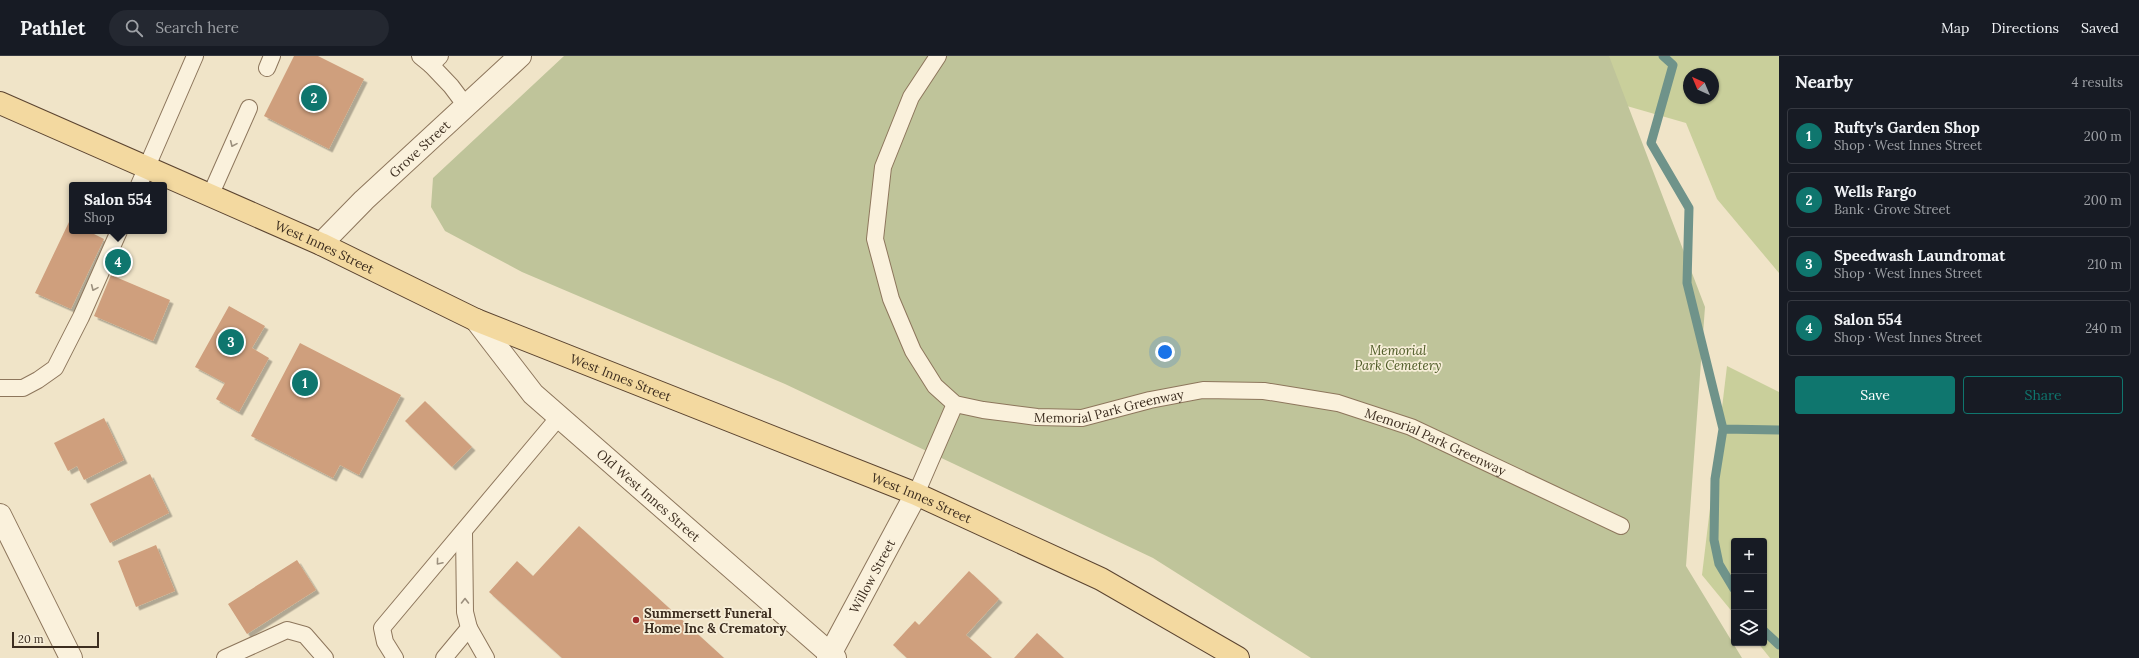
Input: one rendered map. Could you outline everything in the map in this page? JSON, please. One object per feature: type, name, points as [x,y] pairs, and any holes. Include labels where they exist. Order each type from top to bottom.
[{"type":"main road","name":"West Innes Street","points":[[2,108],[143,176],[163,182]]},
{"type":"main road","name":"West Innes Street","points":[[167,183],[210,196],[321,244],[476,320],[916,494],[1100,579],[1238,658]]},
{"type":"street","name":"Grove Street","points":[[321,244],[364,200],[520,56]]},
{"type":"street","name":"Old West Innes Street","points":[[476,320],[533,394],[831,657]]},
{"type":"street","name":"Willow Street","points":[[831,657],[916,494]]},
{"type":"street","points":[[0,515],[71,658]]},
{"type":"lane","points":[[143,176],[195,56]]},
{"type":"lane","name":"Memorial Park Greenway","points":[[938,56],[911,97],[883,167],[875,239],[891,299],[913,351],[935,386],[955,404],[983,410],[1037,417],[1082,418],[1150,400],[1203,390],[1264,391],[1338,403],[1411,427],[1621,526]]},
{"type":"lane","points":[[430,59],[466,106]]},
{"type":"lane","points":[[210,196],[249,108]]},
{"type":"lane","points":[[0,388],[23,388],[55,368],[81,317],[117,235]]},
{"type":"lane","points":[[916,494],[955,404]]},
{"type":"lane","points":[[395,658],[385,642],[382,628],[559,417]]},
{"type":"lane","points":[[464,532],[465,612],[469,628],[486,658]]},
{"type":"lane","points":[[444,658],[469,628]]},
{"type":"lane","points":[[235,656],[287,630],[305,635],[325,658]]},
{"type":"green space","name":"Memorial Park Cemetery","points":[[564,56],[1609,56],[1705,307],[1686,566],[1731,640],[1731,646],[1735,646],[1742,658],[1311,658],[1153,558],[785,384],[522,272],[445,231],[431,207],[433,178]]},
{"type":"green space","points":[[1596,56],[1779,56],[1779,273],[1717,199],[1686,123],[1599,98]]},
{"type":"green space","points":[[1727,366],[1779,392],[1779,658],[1770,658],[1760,646],[1767,646],[1767,538],[1731,538],[1731,610],[1702,575]]},
{"type":"building","points":[[294,56],[318,56],[364,79],[329,149],[264,116]]},
{"type":"building","points":[[69,222],[69,234],[94,234],[104,239],[71,309],[35,293]]},
{"type":"building","points":[[111,275],[170,300],[153,341],[94,316]]},
{"type":"building","points":[[229,306],[265,326],[252,348],[269,358],[239,412],[216,399],[225,383],[195,367]]},
{"type":"building","points":[[300,343],[401,395],[359,475],[340,465],[333,478],[251,436]]},
{"type":"building","points":[[425,401],[472,447],[452,467],[405,421]]},
{"type":"building","points":[[104,418],[124,460],[84,480],[77,466],[68,471],[54,443]]},
{"type":"building","points":[[150,474],[169,513],[110,543],[90,504]]},
{"type":"building","points":[[579,526],[724,658],[562,658],[489,592],[517,561],[533,576]]},
{"type":"building","points":[[156,545],[175,591],[136,607],[118,561]]},
{"type":"building","points":[[297,560],[316,590],[247,634],[228,604]]},
{"type":"building","points":[[969,571],[999,599],[966,635],[992,658],[907,658],[893,645],[915,621],[919,625]]},
{"type":"building","points":[[1037,633],[1064,658],[1014,658]]},
{"type":"waterway","points":[[1663,56],[1673,65],[1651,143],[1689,208],[1687,283],[1723,429],[1715,479],[1714,540],[1719,564],[1731,584]]},
{"type":"waterway","points":[[1723,429],[1779,430]]},
{"type":"waterway","points":[[1767,634],[1779,645]]},
{"type":"place","name":"Wells Fargo","points":[[314,98]]},
{"type":"place","name":"Salon 554","points":[[118,262]]},
{"type":"place","name":"Speedwash Laundromat","points":[[231,342]]},
{"type":"place","name":"Rufty's Garden Shop","points":[[305,383]]},
{"type":"place","name":"Summersett Funeral Home Inc & Crematory","points":[[636,620]]}]
